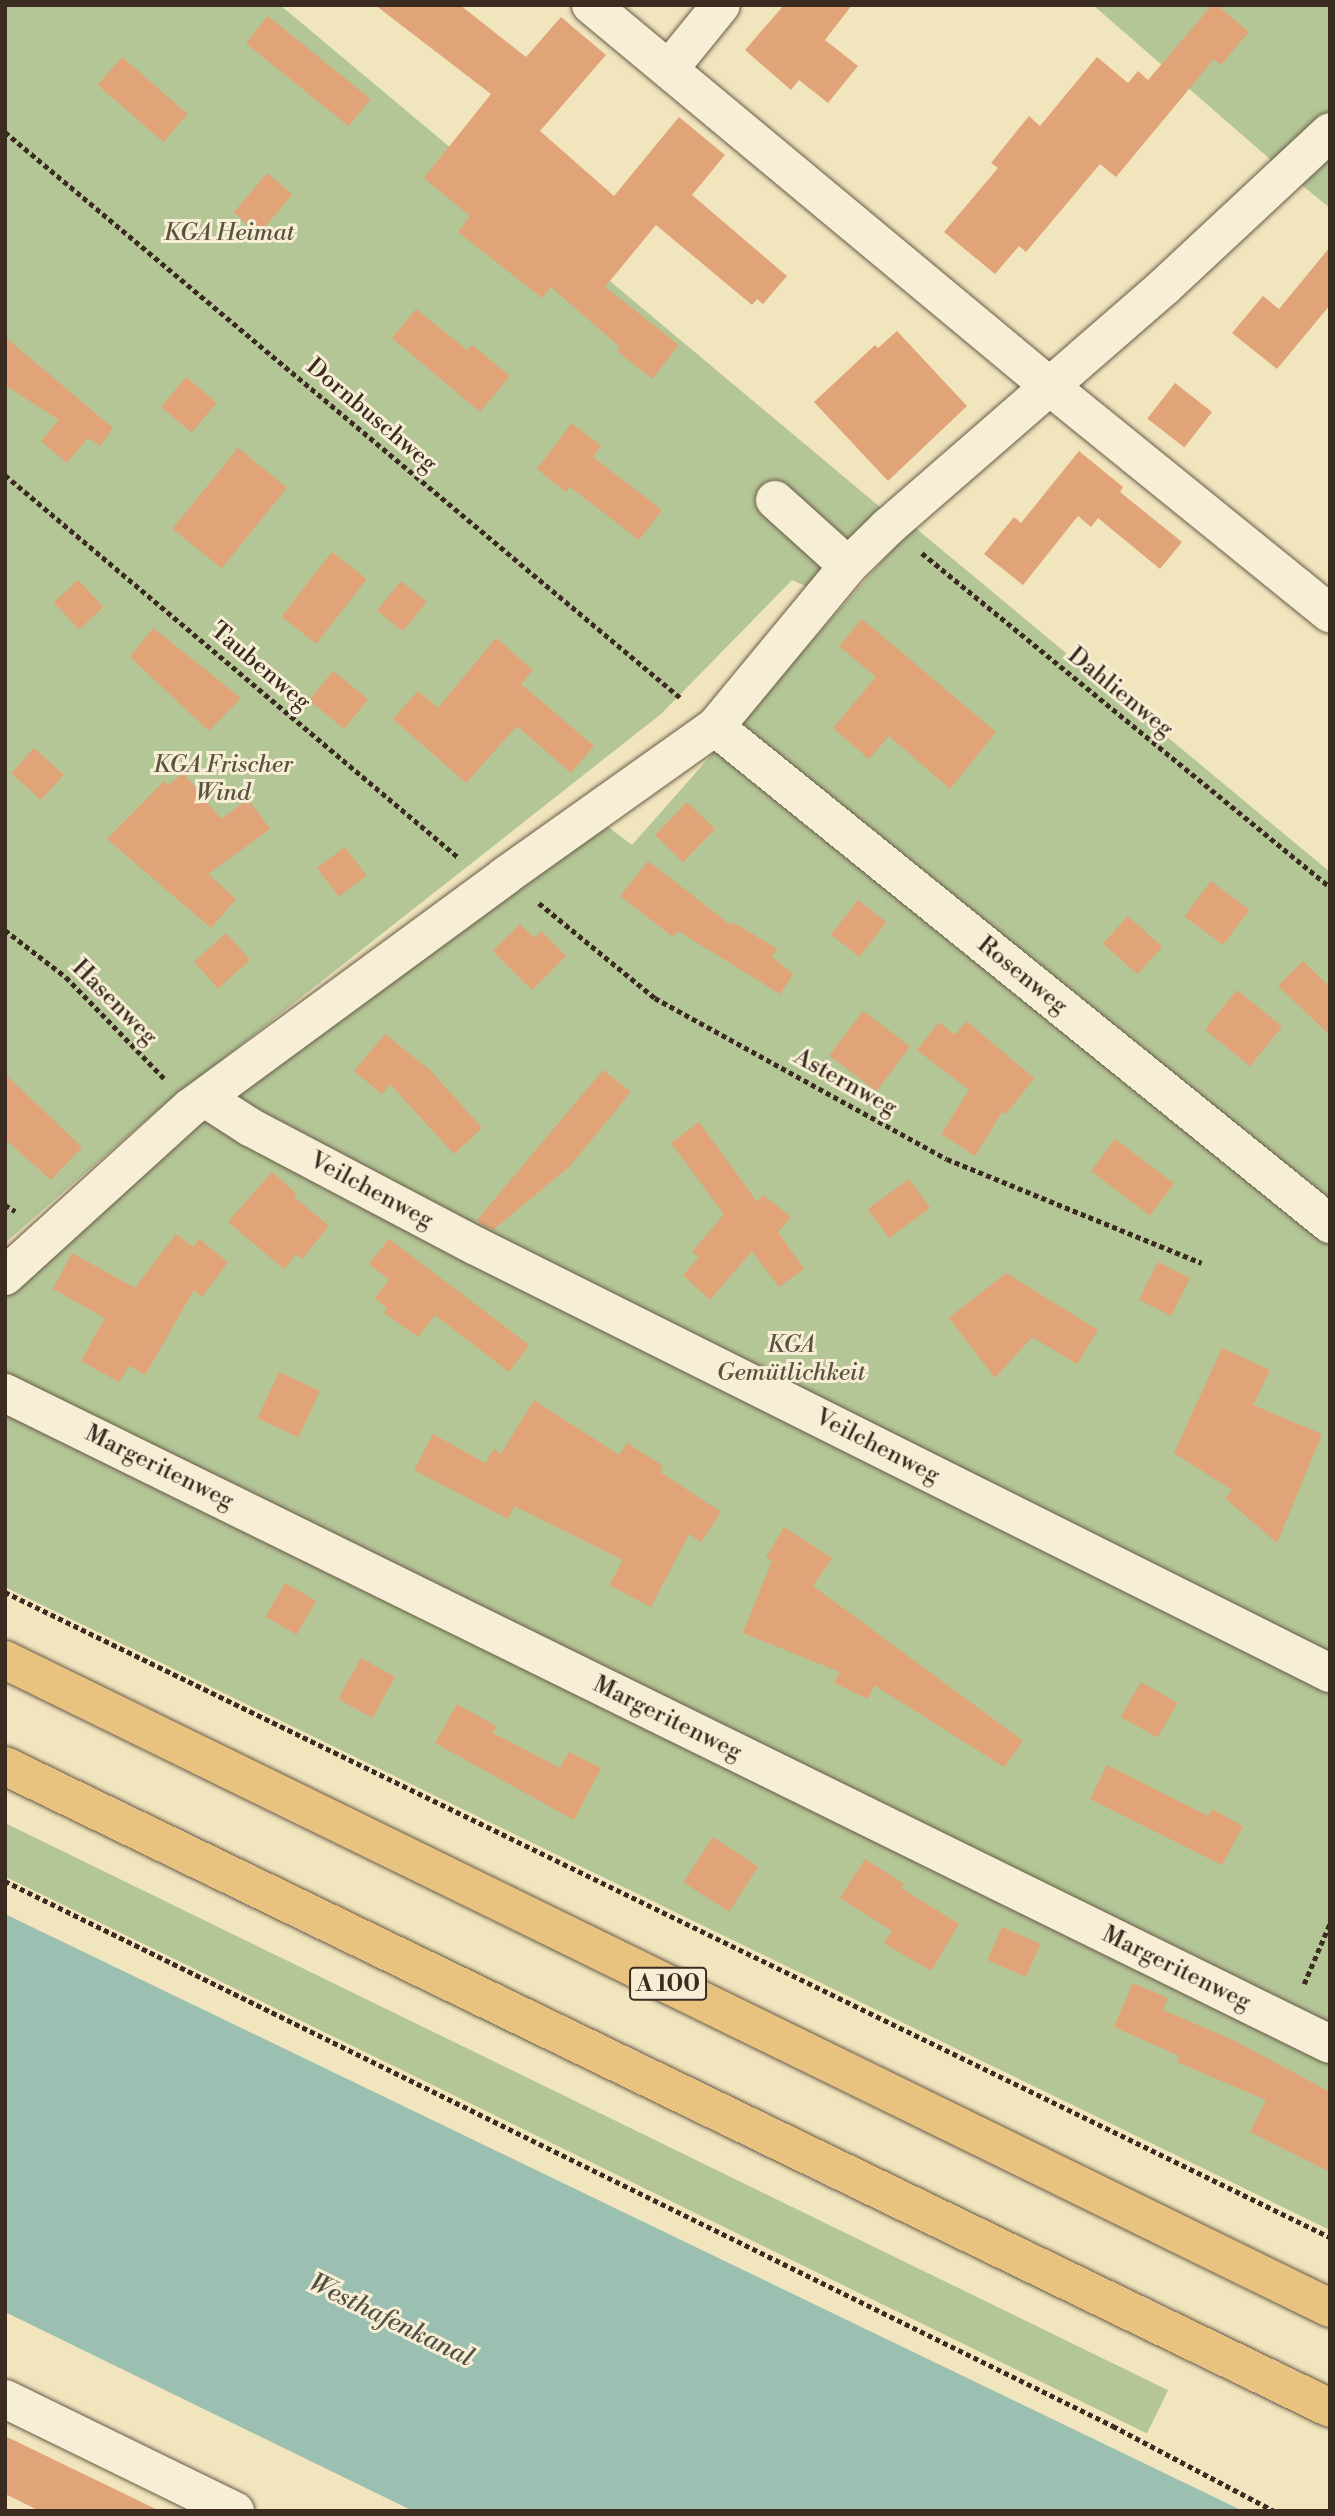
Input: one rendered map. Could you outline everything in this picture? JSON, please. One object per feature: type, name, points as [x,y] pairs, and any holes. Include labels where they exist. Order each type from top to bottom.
[{"type":"highway","name":"A 100","points":[[5,1660],[1330,2308]]},
{"type":"highway","points":[[5,1766],[1330,2408]]},
{"type":"street","points":[[591,5],[1048,385],[1330,613]]},
{"type":"street","points":[[669,69],[721,5]]},
{"type":"street","points":[[5,1276],[198,1102],[498,880],[715,727],[848,566],[889,526],[1048,385],[1164,287],[1330,132]]},
{"type":"street","points":[[775,500],[848,566]]},
{"type":"street","name":"Rosenweg","points":[[715,727],[1330,1224]]},
{"type":"street","name":"Veilchenweg","points":[[198,1102],[476,1246],[1330,1673]]},
{"type":"street","name":"Margeritenweg","points":[[5,1393],[1330,2044]]},
{"type":"street","points":[[5,2399],[235,2511]]},
{"type":"path","name":"Dornbuschweg","points":[[5,132],[715,727]]},
{"type":"path","name":"Taubenweg","points":[[5,475],[498,880]]},
{"type":"path","name":"Dahlienweg","points":[[889,526],[1330,887]]},
{"type":"path","name":"Asternweg","points":[[498,880],[667,1004],[947,1159],[1202,1263]]},
{"type":"path","name":"Hasenweg","points":[[5,930],[66,977],[198,1102]]},
{"type":"path","points":[[5,1592],[1330,2236]]},
{"type":"path","points":[[5,1881],[1113,2426],[1274,2511]]},
{"type":"path","points":[[1288,2024],[1330,1923]]},
{"type":"green space","points":[[5,5],[280,5],[886,512],[814,590],[792,580],[661,714],[153,1114],[5,1243]]},
{"type":"green space","points":[[1093,5],[1330,5],[1330,208],[1271,160]]},
{"type":"green space","name":"KGA Gemütlichkeit","points":[[913,526],[1330,872],[1330,2230],[5,1587],[5,1297],[195,1121],[607,826],[632,845]]},
{"type":"green space","points":[[5,1823],[1168,2390],[1147,2433],[5,1876]]},
{"type":"water","name":"Westhafenkanal","points":[[5,1914],[1243,2511],[413,2511],[5,2312]]},
{"type":"building","points":[[375,5],[460,5],[526,57],[561,17],[606,55],[540,131],[614,196],[679,117],[725,155],[692,195],[787,276],[763,304],[757,299],[752,305],[656,225],[605,287],[679,345],[652,379],[617,351],[620,347],[551,287],[542,298],[458,232],[470,216],[424,178],[491,94]]},
{"type":"building","points":[[784,5],[852,5],[825,40],[858,66],[828,103],[799,80],[791,90],[745,50]]},
{"type":"building","points":[[1212,5],[1217,5],[1249,32],[1221,65],[1214,59],[1116,177],[1100,164],[1026,252],[1019,246],[995,274],[944,232],[998,168],[991,163],[1029,116],[1040,126],[1097,57],[1128,83],[1138,71],[1148,80]]},
{"type":"building","points":[[268,16],[371,99],[349,126],[246,43]]},
{"type":"building","points":[[122,57],[188,114],[163,142],[98,85]]},
{"type":"building","points":[[267,173],[292,194],[259,234],[234,213]]},
{"type":"building","points":[[1330,247],[1330,305],[1277,369],[1232,333],[1263,296],[1279,309]]},
{"type":"building","points":[[416,309],[467,350],[472,345],[510,376],[480,412],[392,338]]},
{"type":"building","points":[[897,331],[967,406],[888,481],[814,402],[875,345],[878,348]]},
{"type":"building","points":[[5,337],[113,428],[100,446],[88,438],[67,463],[41,441],[59,420],[5,385]]},
{"type":"building","points":[[186,377],[217,403],[192,433],[161,407]]},
{"type":"building","points":[[1175,383],[1212,412],[1184,447],[1147,418]]},
{"type":"building","points":[[572,423],[601,446],[593,457],[662,510],[639,540],[570,487],[566,492],[537,469]]},
{"type":"building","points":[[238,448],[287,488],[222,568],[173,529]]},
{"type":"building","points":[[1079,451],[1123,487],[1120,492],[1182,542],[1160,569],[1098,518],[1091,527],[1078,516],[1023,585],[984,554],[1014,517],[1021,523]]},
{"type":"building","points":[[332,552],[367,579],[316,644],[282,617]]},
{"type":"building","points":[[78,580],[103,607],[79,630],[54,603]]},
{"type":"building","points":[[401,581],[427,602],[403,631],[377,611]]},
{"type":"building","points":[[862,619],[996,732],[950,789],[889,736],[869,759],[833,728],[876,677],[839,646]]},
{"type":"building","points":[[153,628],[241,698],[209,731],[130,657]]},
{"type":"building","points":[[496,638],[533,670],[521,684],[594,746],[571,773],[517,726],[466,783],[393,719],[418,691],[438,708]]},
{"type":"building","points":[[333,671],[368,699],[344,729],[309,701]]},
{"type":"building","points":[[34,748],[64,775],[41,800],[11,773]]},
{"type":"building","points":[[183,773],[221,819],[248,799],[270,829],[208,874],[236,899],[211,928],[107,839],[164,781],[168,785]]},
{"type":"building","points":[[687,802],[715,829],[683,862],[655,835]]},
{"type":"building","points":[[345,847],[367,876],[339,897],[317,868]]},
{"type":"building","points":[[648,861],[731,925],[733,922],[777,949],[772,957],[793,974],[780,994],[678,931],[673,937],[620,896]]},
{"type":"building","points":[[1211,881],[1249,910],[1223,945],[1185,916]]},
{"type":"building","points":[[858,900],[886,922],[859,957],[831,935]]},
{"type":"building","points":[[1128,916],[1162,947],[1137,974],[1103,943]]},
{"type":"building","points":[[520,924],[534,938],[541,931],[566,956],[532,990],[493,951]]},
{"type":"building","points":[[226,933],[250,960],[218,989],[194,962]]},
{"type":"building","points":[[1303,961],[1330,987],[1330,1035],[1278,986]]},
{"type":"building","points":[[1237,990],[1282,1027],[1250,1066],[1205,1030]]},
{"type":"building","points":[[863,1011],[910,1047],[876,1091],[829,1056]]},
{"type":"building","points":[[966,1021],[1034,1078],[1006,1114],[1003,1111],[975,1156],[941,1134],[969,1090],[917,1050],[939,1022],[955,1035]]},
{"type":"building","points":[[385,1034],[430,1070],[482,1128],[454,1154],[390,1084],[382,1094],[354,1071]]},
{"type":"building","points":[[603,1070],[631,1092],[569,1167],[493,1230],[481,1224],[477,1220]]},
{"type":"building","points":[[5,1074],[82,1147],[51,1180],[5,1139]]},
{"type":"building","points":[[699,1122],[757,1202],[763,1195],[791,1217],[778,1232],[804,1269],[779,1287],[752,1251],[710,1300],[683,1275],[699,1257],[692,1252],[724,1214],[671,1143]]},
{"type":"building","points":[[1115,1139],[1174,1184],[1150,1215],[1091,1171]]},
{"type":"building","points":[[272,1172],[297,1194],[294,1197],[329,1226],[302,1259],[296,1254],[284,1269],[228,1222]]},
{"type":"building","points":[[909,1179],[930,1208],[889,1238],[868,1209]]},
{"type":"building","points":[[176,1234],[193,1247],[199,1239],[228,1262],[202,1297],[194,1290],[145,1375],[129,1366],[119,1382],[81,1361],[105,1318],[53,1289],[72,1253],[135,1288]]},
{"type":"building","points":[[389,1239],[529,1345],[509,1372],[435,1315],[418,1337],[384,1313],[387,1308],[375,1298],[389,1280],[369,1264]]},
{"type":"building","points":[[1158,1262],[1190,1278],[1171,1316],[1139,1299]]},
{"type":"building","points":[[1006,1273],[1098,1330],[1077,1364],[1032,1337],[995,1378],[949,1318]]},
{"type":"building","points":[[1222,1348],[1270,1370],[1253,1405],[1322,1434],[1277,1543],[1225,1498],[1232,1490],[1174,1453]]},
{"type":"building","points":[[279,1372],[320,1391],[298,1437],[257,1418]]},
{"type":"building","points":[[534,1400],[619,1455],[627,1443],[663,1466],[660,1472],[721,1512],[701,1542],[689,1534],[651,1607],[609,1585],[623,1560],[514,1506],[508,1519],[414,1470],[433,1434],[485,1463],[494,1449],[501,1454]]},
{"type":"building","points":[[784,1527],[832,1558],[813,1586],[1023,1741],[1004,1767],[874,1685],[868,1699],[834,1683],[840,1672],[743,1633],[772,1561],[766,1557]]},
{"type":"building","points":[[285,1583],[316,1601],[297,1635],[266,1617]]},
{"type":"building","points":[[361,1658],[395,1677],[372,1718],[338,1699]]},
{"type":"building","points":[[1141,1682],[1177,1703],[1157,1738],[1121,1717]]},
{"type":"building","points":[[457,1704],[496,1726],[493,1733],[560,1768],[569,1752],[601,1768],[574,1820],[435,1743]]},
{"type":"building","points":[[1107,1765],[1208,1816],[1212,1809],[1243,1826],[1222,1865],[1090,1799]]},
{"type":"building","points":[[713,1837],[758,1866],[729,1912],[684,1882]]},
{"type":"building","points":[[865,1859],[904,1884],[901,1888],[959,1924],[931,1971],[884,1943],[892,1931],[840,1898]]},
{"type":"building","points":[[1002,1927],[1040,1944],[1026,1977],[987,1960]]},
{"type":"building","points":[[1133,1983],[1168,1998],[1163,2010],[1233,2040],[1330,2092],[1330,2172],[1250,2132],[1266,2100],[1177,2062],[1179,2056],[1114,2027]]},
{"type":"building","points":[[5,2436],[160,2511],[40,2511],[5,2494]]},
{"type":"park label","name":"KGA Heimat","points":[[229,234]]},
{"type":"park label","name":"KGA Frischer Wind","points":[[223,780]]}]
